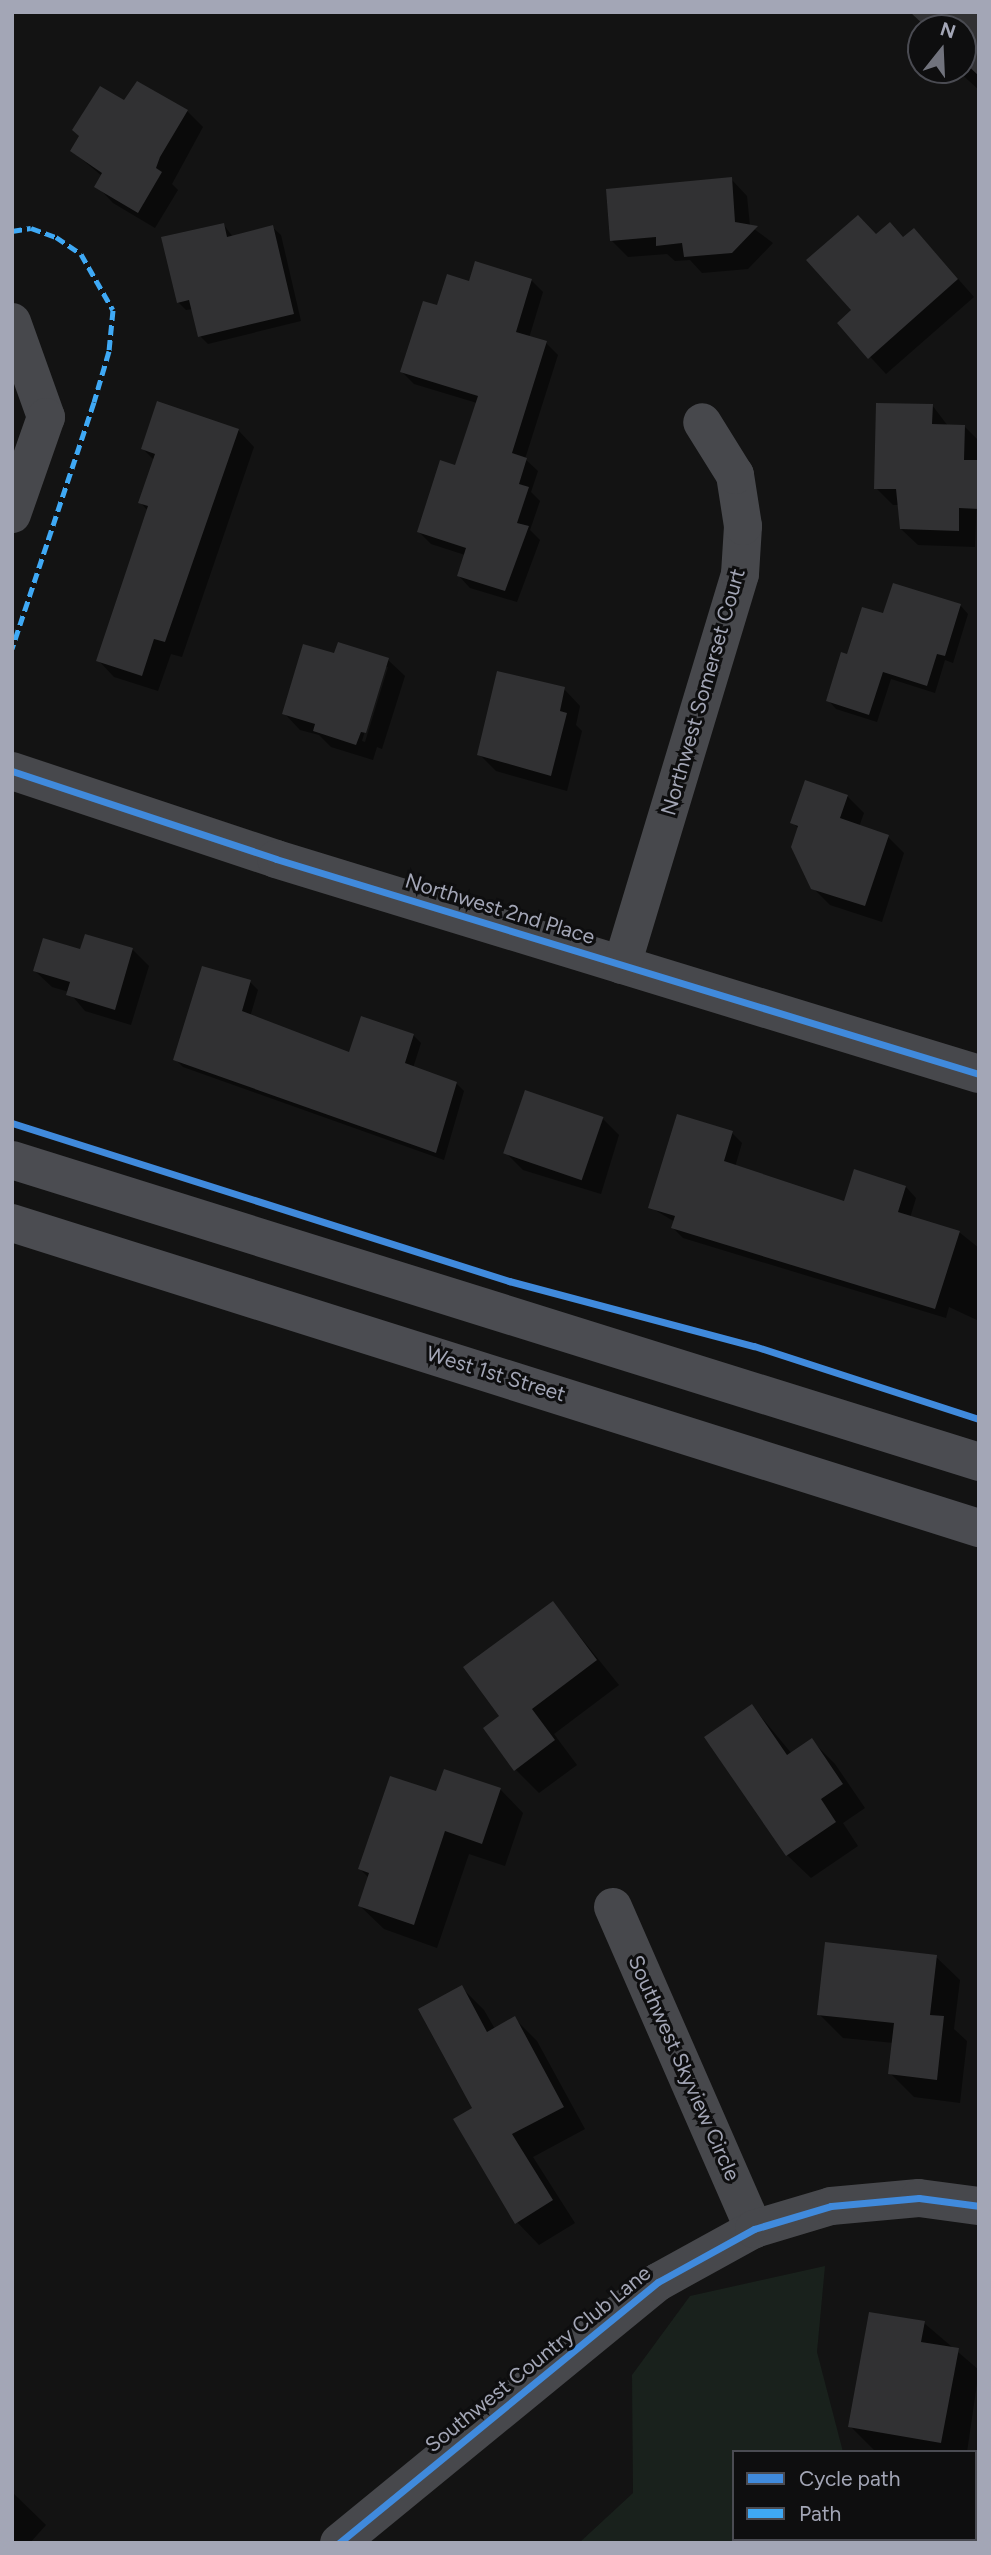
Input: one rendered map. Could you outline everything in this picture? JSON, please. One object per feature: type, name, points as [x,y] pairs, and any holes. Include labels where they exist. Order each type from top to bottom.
[{"type":"main road","points":[[12,1160],[979,1462]]},
{"type":"main road","name":"West 1st Street","points":[[12,1223],[979,1528]]},
{"type":"street","points":[[12,322],[46,417],[12,514]]},
{"type":"street","name":"Northwest Somerset Court","points":[[622,965],[740,574],[743,526],[736,475],[702,422]]},
{"type":"street","name":"Northwest 2nd Place","points":[[12,771],[276,859],[979,1074]]},
{"type":"street","name":"Southwest Skyview Circle","points":[[613,1907],[754,2229]]},
{"type":"street","name":"Southwest Country Club Lane","points":[[339,2543],[658,2282],[754,2229],[831,2206],[919,2198],[979,2206]]},
{"type":"shaded area","points":[[825,2266],[817,2352],[842,2450],[732,2450],[732,2541],[977,2541],[977,2538],[979,2543],[579,2543],[633,2493],[632,2375],[690,2296]]},
{"type":"building","points":[[910,12],[979,12],[979,76],[977,14]]},
{"type":"building","points":[[137,81],[188,110],[160,157],[156,168],[162,172],[138,213],[94,187],[102,173],[70,151],[79,136],[72,130],[100,86],[124,100]]},
{"type":"building","points":[[732,177],[735,222],[758,226],[732,253],[684,257],[682,243],[656,246],[656,237],[610,241],[606,189]]},
{"type":"building","points":[[858,215],[876,234],[890,222],[903,237],[914,228],[958,279],[868,359],[837,323],[851,310],[806,260]]},
{"type":"building","points":[[224,223],[227,237],[273,225],[294,314],[198,337],[189,300],[177,303],[161,237]]},
{"type":"building","points":[[475,261],[532,279],[516,332],[547,341],[512,453],[527,458],[519,484],[529,487],[517,523],[529,526],[505,591],[457,576],[466,548],[417,532],[440,460],[455,465],[478,396],[400,372],[423,301],[437,305],[447,274],[469,281]]},
{"type":"building","points":[[157,401],[239,429],[165,642],[154,639],[142,676],[96,661],[148,506],[138,503],[155,454],[141,449]]},
{"type":"building","points":[[876,403],[933,404],[932,424],[965,425],[964,460],[979,460],[979,509],[959,508],[959,531],[900,529],[896,489],[874,489]]},
{"type":"building","points":[[893,583],[961,604],[945,656],[937,654],[927,686],[883,672],[869,715],[826,701],[841,652],[847,654],[862,607],[883,613]]},
{"type":"building","points":[[338,642],[389,658],[366,733],[361,732],[356,745],[313,731],[315,724],[282,714],[303,644],[334,653]]},
{"type":"building","points":[[497,671],[565,687],[560,711],[567,713],[551,776],[477,755]]},
{"type":"building","points":[[805,780],[848,795],[840,818],[889,835],[865,906],[811,889],[791,847],[798,826],[790,823]]},
{"type":"building","points":[[85,934],[133,948],[115,1010],[66,995],[70,982],[33,971],[43,938],[80,949]]},
{"type":"building","points":[[202,966],[251,980],[242,1011],[349,1052],[361,1016],[414,1034],[405,1063],[457,1082],[436,1153],[173,1060]]},
{"type":"building","points":[[525,1090],[603,1117],[582,1180],[503,1153]]},
{"type":"building","points":[[677,1114],[733,1131],[724,1161],[844,1201],[854,1169],[906,1186],[898,1212],[960,1231],[935,1309],[671,1228],[675,1216],[648,1208]]},
{"type":"building","points":[[553,1601],[597,1660],[532,1709],[555,1740],[514,1771],[483,1728],[499,1716],[463,1667]]},
{"type":"building","points":[[752,1704],[787,1755],[812,1738],[843,1784],[821,1799],[836,1822],[786,1856],[704,1737]]},
{"type":"building","points":[[444,1769],[501,1788],[482,1844],[445,1831],[414,1925],[358,1906],[369,1873],[358,1869],[390,1776],[436,1791]]},
{"type":"building","points":[[825,1942],[937,1955],[930,2015],[944,2016],[937,2080],[888,2074],[894,2023],[817,2015]]},
{"type":"building","points":[[462,1985],[487,2032],[515,2016],[564,2107],[512,2134],[553,2200],[515,2224],[453,2119],[472,2108],[418,2009]]},
{"type":"building","points":[[869,2312],[925,2321],[921,2342],[959,2348],[941,2443],[848,2427]]},
{"type":"marked path","points":[[12,231],[31,228],[56,237],[81,254],[113,310],[109,351],[94,402],[12,649]]},
{"type":"cycle path","points":[[12,771],[276,859],[979,1074]]},
{"type":"cycle path","points":[[12,1123],[509,1281],[754,1346],[979,1419]]},
{"type":"cycle path","points":[[339,2543],[658,2282],[754,2229],[831,2206],[919,2198],[979,2206]]}]
